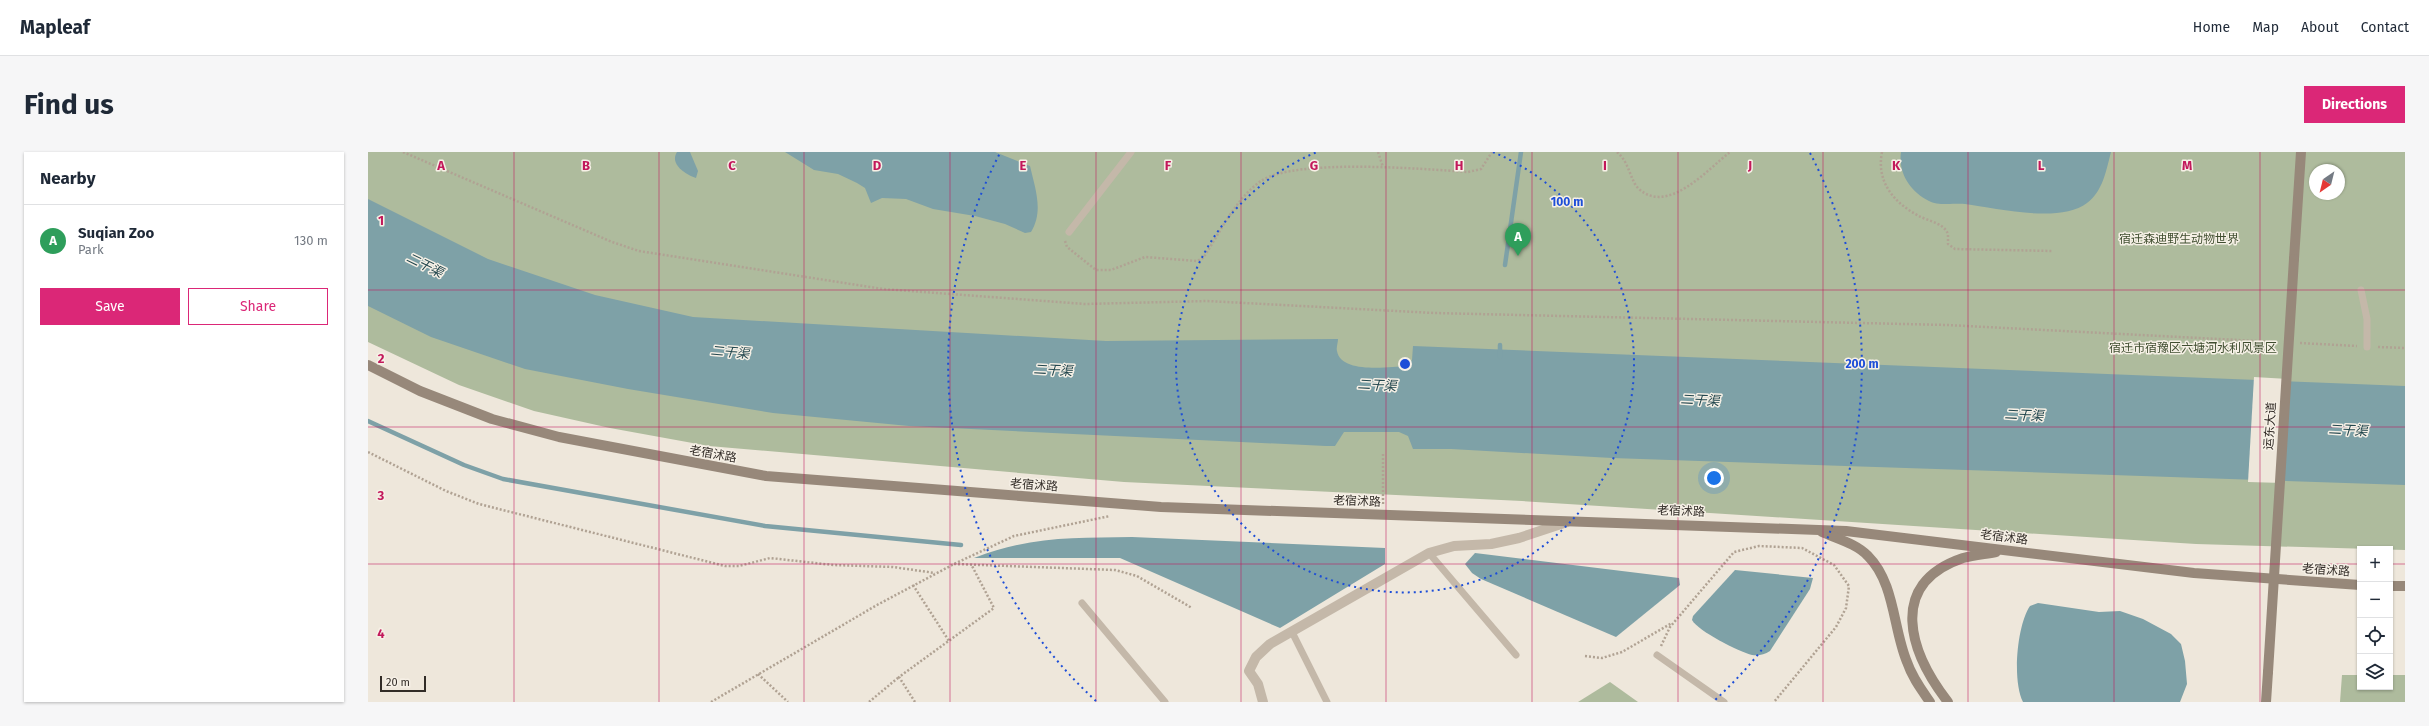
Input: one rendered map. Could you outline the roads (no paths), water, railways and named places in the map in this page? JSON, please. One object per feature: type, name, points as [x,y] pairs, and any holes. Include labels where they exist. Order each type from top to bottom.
[{"type":"main road","name":"运东大道","points":[[2266,702],[2301,152]]},
{"type":"main road","name":"老宿沭路","points":[[368,365],[420,391],[514,425],[559,437],[766,476],[1161,508],[1815,529],[2194,573],[2357,585]]},
{"type":"main road","points":[[1815,529],[1855,546],[1874,562],[1886,589],[1906,662],[1930,702]]},
{"type":"main road","points":[[1948,702],[1927,670],[1915,639],[1911,624],[1916,596],[1926,582],[1944,567],[1968,557],[2008,551]]},
{"type":"main road","points":[[2393,586],[2405,586]]},
{"type":"street","points":[[1263,702],[1258,684],[1249,671],[1256,656],[1270,644],[1429,553],[1454,546],[1491,544],[1519,538],[1571,521]]},
{"type":"lane","points":[[1069,232],[1131,152]]},
{"type":"lane","points":[[2361,290],[2367,319],[2367,347]]},
{"type":"lane","points":[[1429,553],[1516,655]]},
{"type":"lane","points":[[1082,603],[1165,702]]},
{"type":"lane","points":[[1292,632],[1327,702]]},
{"type":"lane","points":[[1657,655],[1724,702]]},
{"type":"water","points":[[677,152],[690,152],[698,171],[696,178],[683,172],[677,165],[675,156]]},
{"type":"water","points":[[785,152],[995,152],[1030,166],[1036,191],[1038,208],[1035,224],[1031,232],[1025,233],[1005,224],[975,216],[933,209],[906,199],[882,198],[871,203],[865,188],[857,183],[838,174],[814,170]]},
{"type":"water","points":[[1901,152],[2111,152],[2100,187],[2097,193],[2087,203],[2075,209],[2061,213],[2045,214],[2010,211],[1965,204],[1932,203],[1916,192],[1907,181],[1901,167]]},
{"type":"water","name":"二干渠","points":[[368,199],[488,259],[595,295],[693,317],[1106,341],[1338,339],[1337,350],[1340,358],[1347,363],[1367,368],[1406,366],[1412,360],[1413,346],[2405,386],[2405,485],[1612,458],[1451,449],[1413,449],[1408,436],[1399,432],[1344,432],[1335,446],[1326,446],[909,426],[773,413],[628,389],[525,369],[431,337],[368,306]]},
{"type":"water","points":[[1132,537],[1385,548],[1385,564],[1280,628],[1120,558],[974,558],[994,551],[1033,542],[1071,538]]},
{"type":"water","points":[[1475,553],[1679,578],[1680,585],[1616,637],[1481,579],[1472,573],[1465,564]]},
{"type":"water","points":[[1735,570],[1813,578],[1810,589],[1770,651],[1763,654],[1752,655],[1729,646],[1702,630],[1692,620],[1693,616]]},
{"type":"water","points":[[2038,603],[2099,612],[2120,611],[2143,619],[2171,634],[2181,644],[2185,661],[2187,684],[2180,702],[2023,702],[2020,693],[2017,667],[2019,639],[2022,626],[2030,606]]},
{"type":"waterway","points":[[1505,265],[1521,152]]},
{"type":"waterway","points":[[1500,345],[1500,357]]},
{"type":"waterway","points":[[368,421],[464,465],[503,479],[765,526],[961,545]]},
{"type":"place","name":"Suqian Zoo","points":[[1518,256]]},
{"type":"park label","name":"宿迁森迪野生动物世界","points":[[2179,239]]},
{"type":"park label","name":"宿迁市宿豫区六塘河水利风景区","points":[[2193,348]]}]
